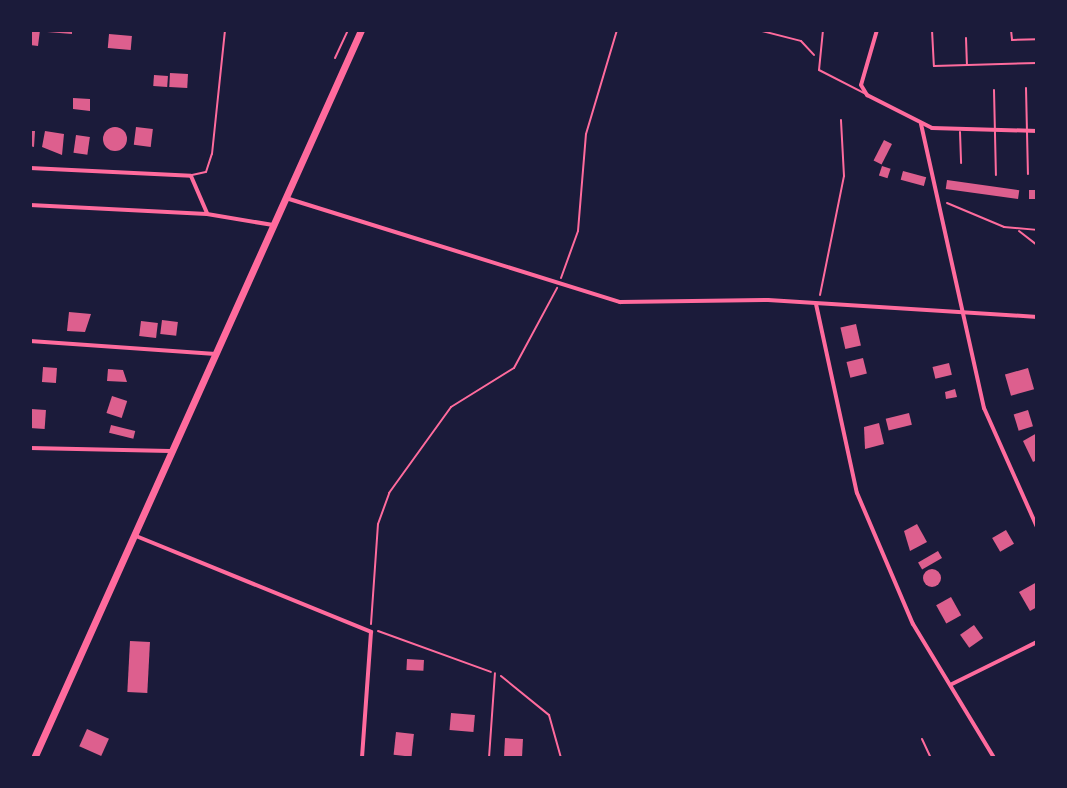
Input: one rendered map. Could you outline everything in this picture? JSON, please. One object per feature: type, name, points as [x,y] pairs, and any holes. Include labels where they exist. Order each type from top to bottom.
[{"type":"main road","points":[[34,758],[361,30]]},
{"type":"street","points":[[877,30],[861,85],[867,95],[921,124],[960,130],[1037,131]]},
{"type":"street","points":[[921,124],[984,408],[1037,527]]},
{"type":"street","points":[[30,168],[191,176],[207,214]]},
{"type":"street","points":[[286,198],[558,287],[620,302],[816,303],[1037,317]]},
{"type":"street","points":[[30,205],[207,214],[273,225]]},
{"type":"street","points":[[816,303],[857,493],[913,624],[994,758]]},
{"type":"street","points":[[30,341],[216,354]]},
{"type":"street","points":[[30,448],[172,451]]},
{"type":"street","points":[[135,536],[371,632],[362,758]]},
{"type":"street","points":[[952,684],[1037,642]]},
{"type":"lane","points":[[191,176],[206,172],[212,154],[225,30]]},
{"type":"lane","points":[[823,30],[815,56],[819,70],[867,95]]},
{"type":"lane","points":[[932,30],[934,66],[1037,63]]},
{"type":"lane","points":[[1011,30],[1012,40],[1037,39]]},
{"type":"lane","points":[[966,38],[967,65]]},
{"type":"lane","points":[[1026,88],[1028,174]]},
{"type":"lane","points":[[994,90],[996,175]]},
{"type":"lane","points":[[960,130],[961,163]]},
{"type":"lane","points":[[489,758],[495,673]]},
{"type":"path","points":[[335,58],[348,30]]},
{"type":"path","points":[[561,758],[549,715],[495,673],[390,632],[371,632],[378,524],[389,493],[451,407],[514,368],[558,287],[578,231],[580,162],[617,30]]},
{"type":"path","points":[[758,30],[801,41],[815,56]]},
{"type":"path","points":[[816,303],[826,281],[844,176],[841,120]]},
{"type":"path","points":[[938,200],[1019,230],[1037,245]]},
{"type":"path","points":[[1019,230],[1037,230]]},
{"type":"path","points":[[922,739],[931,758]]},
{"type":"building","points":[[30,30],[40,30],[38,46],[30,45]]},
{"type":"building","points":[[72,30],[72,34],[47,32]]},
{"type":"building","points":[[109,34],[132,36],[131,50],[108,48]]},
{"type":"building","points":[[170,73],[188,74],[187,88],[169,87]]},
{"type":"building","points":[[154,75],[168,76],[167,87],[153,86]]},
{"type":"building","points":[[73,98],[90,99],[90,111],[73,109]]},
{"type":"building","points":[[115,127],[126,134],[127,139],[120,150],[115,151],[104,144],[103,139],[110,128]]},
{"type":"building","points":[[136,127],[153,129],[151,147],[134,145]]},
{"type":"building","points":[[30,131],[35,131],[34,147],[30,146]]},
{"type":"building","points":[[45,131],[64,134],[62,155],[42,147]]},
{"type":"building","points":[[76,135],[90,137],[87,155],[73,153]]},
{"type":"building","points":[[884,140],[892,144],[882,165],[874,160]]},
{"type":"building","points":[[882,166],[891,169],[887,178],[879,176]]},
{"type":"building","points":[[903,171],[926,177],[924,186],[901,180]]},
{"type":"building","points":[[947,180],[1019,190],[1018,199],[946,189]]},
{"type":"building","points":[[1029,190],[1037,190],[1037,199],[1029,199]]},
{"type":"building","points":[[69,312],[91,314],[85,332],[67,331]]},
{"type":"building","points":[[162,320],[178,322],[176,336],[160,334]]},
{"type":"building","points":[[141,321],[158,323],[156,338],[139,336]]},
{"type":"building","points":[[856,324],[861,345],[845,349],[840,328]]},
{"type":"building","points":[[863,358],[867,374],[850,378],[847,362]]},
{"type":"building","points":[[949,363],[952,375],[935,379],[933,367]]},
{"type":"building","points":[[43,367],[57,368],[56,383],[42,382]]},
{"type":"building","points":[[1028,368],[1034,389],[1011,396],[1005,375]]},
{"type":"building","points":[[108,369],[123,370],[127,382],[107,381]]},
{"type":"building","points":[[955,389],[957,397],[946,399],[945,392]]},
{"type":"building","points":[[112,396],[127,401],[122,418],[106,413]]},
{"type":"building","points":[[31,409],[46,410],[45,429],[30,428]]},
{"type":"building","points":[[1028,410],[1033,426],[1019,431],[1014,414]]},
{"type":"building","points":[[909,413],[912,425],[889,430],[886,419]]},
{"type":"building","points":[[879,423],[884,444],[865,449],[864,427]]},
{"type":"building","points":[[111,425],[135,431],[133,439],[109,433]]},
{"type":"building","points":[[1037,433],[1037,460],[1033,462],[1023,441]]},
{"type":"building","points":[[917,524],[927,542],[910,551],[904,531]]},
{"type":"building","points":[[1006,530],[1014,544],[1000,552],[992,538]]},
{"type":"building","points":[[938,551],[942,558],[922,569],[918,562]]},
{"type":"building","points":[[932,569],[941,578],[932,587],[923,578]]},
{"type":"building","points":[[1037,582],[1037,607],[1030,611],[1019,592]]},
{"type":"building","points":[[951,597],[961,615],[946,624],[936,605]]},
{"type":"building","points":[[974,625],[983,638],[969,648],[960,635]]},
{"type":"building","points":[[130,641],[150,642],[147,693],[127,692]]},
{"type":"building","points":[[407,659],[424,660],[423,671],[406,670]]},
{"type":"building","points":[[451,713],[475,715],[473,732],[450,730]]},
{"type":"building","points":[[87,729],[109,739],[101,756],[79,746]]},
{"type":"building","points":[[396,732],[414,734],[411,757],[394,755]]},
{"type":"building","points":[[505,738],[523,739],[522,758],[504,757]]}]
